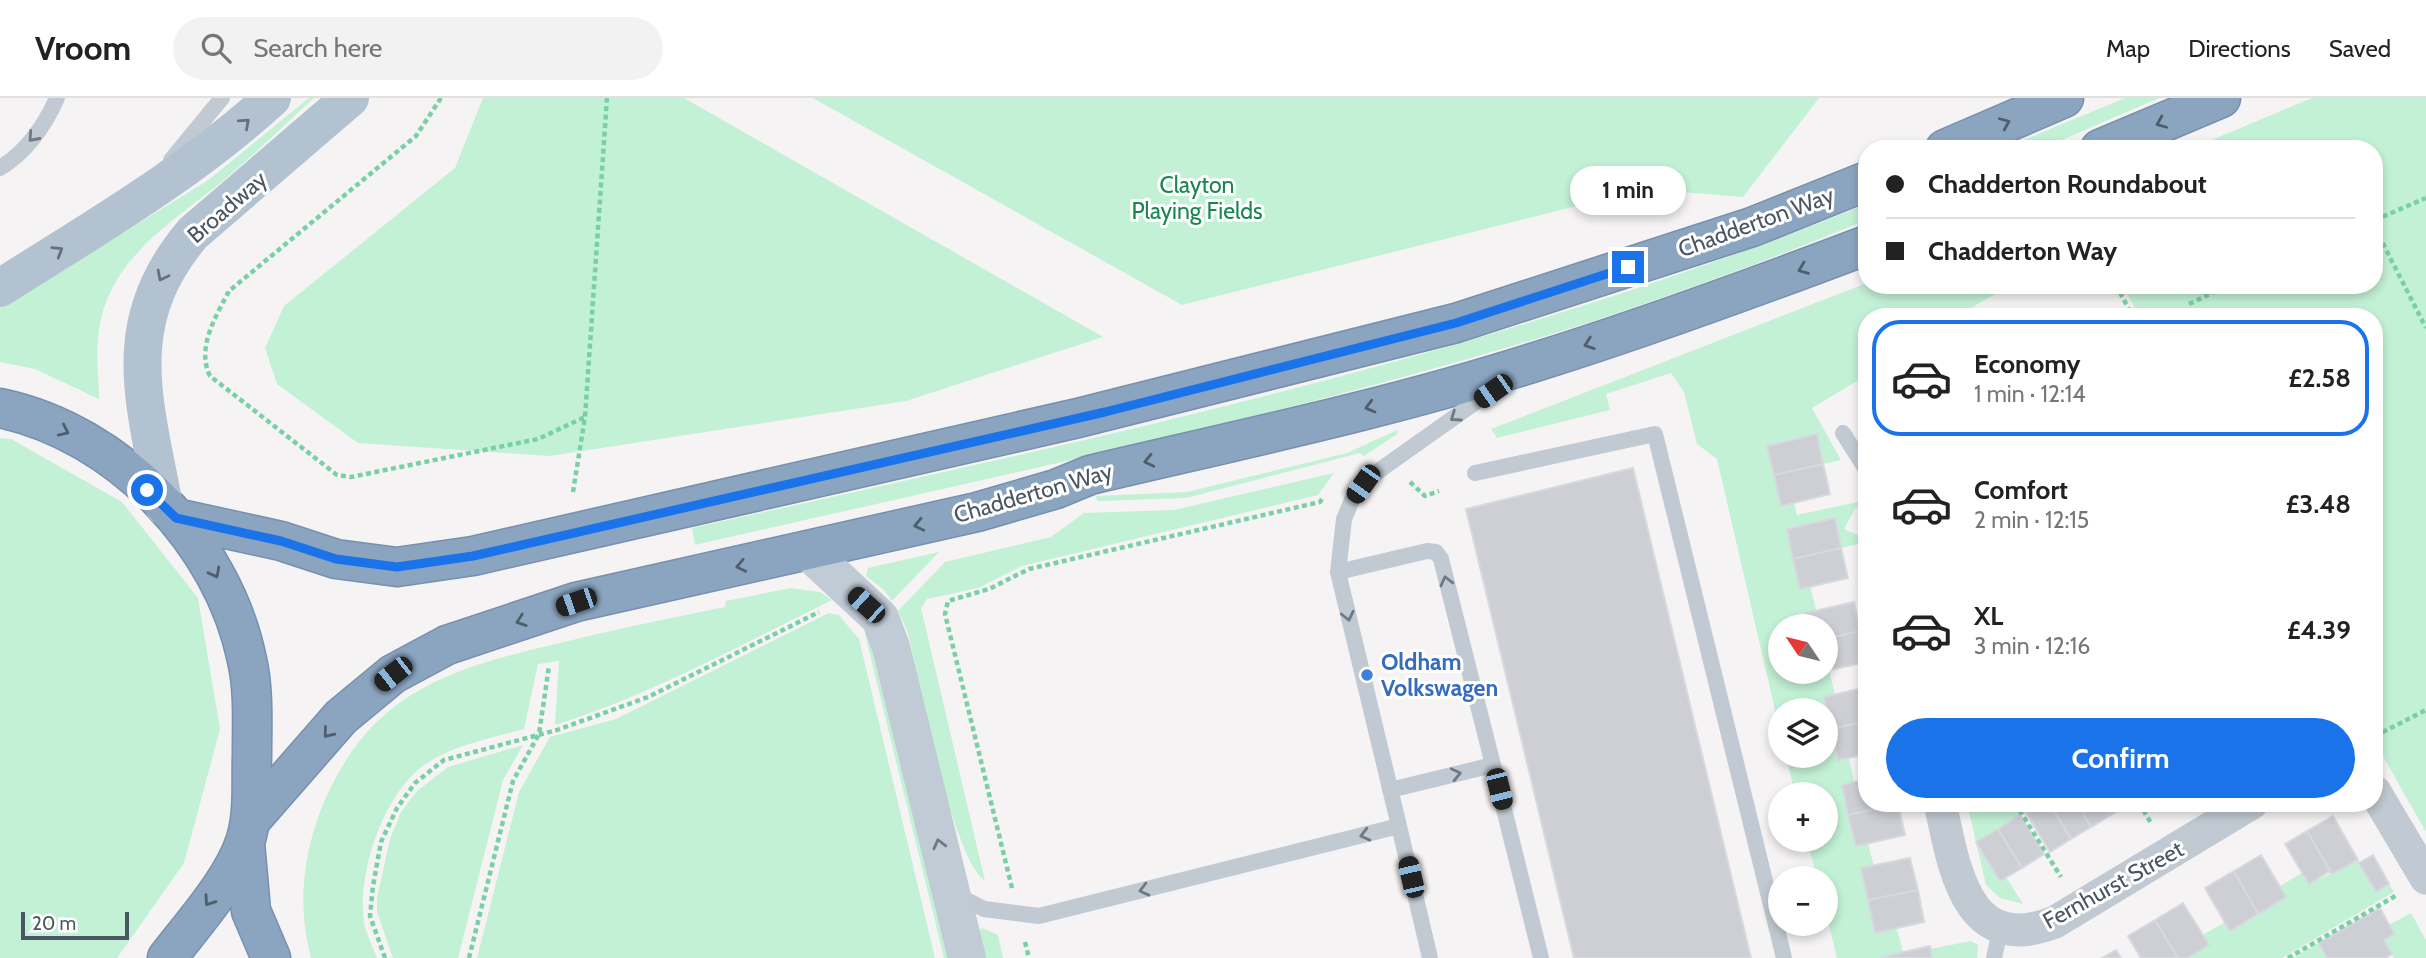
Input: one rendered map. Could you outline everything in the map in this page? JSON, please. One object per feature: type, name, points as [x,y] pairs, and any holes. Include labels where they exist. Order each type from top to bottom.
[{"type":"highway","points":[[1966,140],[2064,98]]},
{"type":"highway","points":[[2121,140],[2221,98]]},
{"type":"highway","name":"Chadderton Way","points":[[170,512],[281,541],[336,559],[397,567],[473,556],[1078,418],[1456,323],[1752,227],[1858,185]]},
{"type":"highway","name":"Chadderton Way","points":[[167,958],[208,904],[248,831],[341,717],[393,674],[447,645],[576,602],[977,512],[1056,489],[1090,475],[1311,424],[1531,364],[1721,300],[1858,248]]},
{"type":"highway","points":[[0,408],[38,419],[73,435],[129,474],[170,512],[205,556],[223,590],[239,628],[248,662],[252,713],[248,831],[251,912],[271,958]]},
{"type":"main road","points":[[0,288],[139,200],[233,134],[272,98]]},
{"type":"main road","name":"Broadway","points":[[170,512],[142,390],[141,356],[146,322],[157,287],[172,257],[193,233],[350,98]]},
{"type":"street","points":[[808,551],[880,618],[891,647],[967,958]]},
{"type":"street","points":[[2383,810],[2416,883]]},
{"type":"street","points":[[1942,812],[1958,880],[1965,898],[1982,917],[2001,926]]},
{"type":"street","name":"Fernhurst Street","points":[[2001,926],[2030,930],[2055,922],[2230,812]]},
{"type":"lane","points":[[0,167],[12,160],[47,122],[57,98]]},
{"type":"lane","points":[[139,200],[222,98]]},
{"type":"lane","points":[[1430,958],[1338,572],[1344,519],[1363,484],[1531,364]]},
{"type":"lane","points":[[1843,433],[1858,457]]},
{"type":"lane","points":[[1475,473],[1655,434],[1784,958]]},
{"type":"lane","points":[[1338,572],[1427,551],[1436,552],[1441,559],[1541,958]]},
{"type":"lane","points":[[1390,790],[1493,765]]},
{"type":"lane","points":[[951,893],[984,909],[1039,916],[1399,826]]},
{"type":"lane","points":[[1994,958],[2001,926]]},
{"type":"path","points":[[441,98],[415,136],[229,291],[215,317],[207,341],[205,366],[210,376],[337,475],[351,477],[538,439],[585,417]]},
{"type":"path","points":[[573,492],[585,417],[607,98]]},
{"type":"path","points":[[2383,217],[2426,198]]},
{"type":"path","points":[[2383,244],[2426,328]]},
{"type":"path","points":[[2189,304],[2210,294]]},
{"type":"path","points":[[1402,474],[1424,496],[1439,491]]},
{"type":"path","points":[[1014,892],[945,614],[948,601],[989,589],[1029,569],[1320,502],[1326,492]]},
{"type":"path","points":[[385,958],[370,916],[381,842],[397,808],[415,783],[444,760],[539,734],[648,697],[824,609]]},
{"type":"path","points":[[469,958],[513,781],[539,734],[549,666]]},
{"type":"path","points":[[2383,732],[2426,710]]},
{"type":"path","points":[[2021,812],[2062,879]]},
{"type":"path","points":[[2144,812],[2152,825]]},
{"type":"path","points":[[2288,958],[2416,883]]},
{"type":"path","points":[[1025,941],[1029,958]]},
{"type":"green space","points":[[309,98],[314,98],[240,166],[156,235],[123,270],[102,314],[97,347],[99,399],[35,369],[0,362],[0,308],[207,181]]},
{"type":"green space","points":[[483,98],[684,98],[1103,337],[906,401],[550,456],[358,443],[277,384],[265,348],[284,306],[455,168]]},
{"type":"green space","name":"Clayton Playing Fields","points":[[813,98],[1819,98],[1743,197],[1645,189],[1182,305]]},
{"type":"green space","points":[[2125,98],[2159,98],[2062,140],[2024,140]]},
{"type":"green space","points":[[2312,98],[2426,98],[2426,832],[2383,756],[2383,308],[2135,308],[2127,294],[2383,294],[2383,140],[2212,140]]},
{"type":"green space","points":[[1858,207],[1858,224],[1793,249],[1606,317],[1460,361],[1243,419],[695,545],[692,528],[990,462],[1287,390],[1434,351],[1580,307],[1724,258]]},
{"type":"green space","points":[[1858,286],[1858,294],[1995,294],[1971,308],[1858,308],[1858,380],[1812,408],[1841,460],[1823,464],[1816,434],[1767,446],[1781,505],[1794,502],[1797,515],[1858,502],[1858,508],[1856,507],[1844,529],[1858,535],[1858,544],[1841,548],[1835,518],[1787,529],[1800,588],[1810,586],[1816,610],[1805,614],[1768,614],[1768,679],[1717,459],[1697,444],[1684,392],[1671,373],[1606,394],[1610,410],[1497,438],[1491,429]]},
{"type":"green space","points":[[1397,430],[1397,434],[1364,456],[1360,453],[1186,498],[1097,501],[1096,496],[1187,492],[1347,453]]},
{"type":"green space","points":[[0,438],[11,439],[122,502],[198,598],[220,729],[184,863],[117,958],[0,958]]},
{"type":"green space","points":[[1334,473],[1318,495],[1022,566],[978,588],[927,599],[921,608],[985,881],[973,866],[949,805],[928,726],[908,633],[898,611],[945,562],[1051,537],[1084,513],[1174,510]]},
{"type":"green space","points":[[939,552],[892,601],[884,590],[866,576],[868,568]]},
{"type":"green space","points":[[791,588],[820,592],[832,600],[661,684],[555,725],[559,661],[538,664],[524,729],[462,747],[427,763],[398,793],[386,813],[370,858],[363,902],[365,927],[377,958],[311,958],[303,902],[306,866],[314,830],[339,771],[362,739],[387,713],[416,692],[448,676],[484,663],[584,637],[725,607],[726,601]]},
{"type":"green space","points":[[829,613],[839,615],[859,639],[935,958],[477,958],[519,792],[550,737],[616,719]]},
{"type":"green space","points":[[870,630],[951,958],[944,958],[865,634]]},
{"type":"green space","points":[[1769,684],[1832,684],[1835,695],[1824,698],[1772,698]]},
{"type":"green space","points":[[523,745],[503,780],[458,958],[393,958],[377,912],[377,898],[390,839],[401,812],[417,791],[448,767]]},
{"type":"green space","points":[[1849,758],[1854,782],[1842,786],[1855,845],[1868,843],[1903,952],[1882,958],[1837,958],[1832,936],[1838,936],[1838,866],[1814,866],[1810,852],[1838,852],[1838,782],[1792,782],[1789,768],[1838,768],[1838,760]]},
{"type":"green space","points":[[1969,812],[2018,812],[2020,815],[1976,842]]},
{"type":"green space","points":[[1976,842],[2000,881],[2006,877],[2023,904],[2000,898],[1986,885]]},
{"type":"green space","points":[[2358,860],[2376,892],[2389,884],[2394,892],[2282,958],[2187,958],[2203,935],[2225,922],[2231,930],[2286,897],[2280,886],[2302,873],[2309,884]]},
{"type":"green space","points":[[2411,913],[2426,940],[2426,958],[2394,958],[2384,940],[2389,925]]},
{"type":"green space","points":[[982,928],[998,935],[1003,958],[985,958],[979,930]]},
{"type":"green space","points":[[1971,941],[1978,945],[1977,958],[1932,958],[1930,949]]},
{"type":"green space","points":[[2319,943],[2328,958],[2293,958]]},
{"type":"building","points":[[1817,434],[1823,464],[1774,475],[1767,446]]},
{"type":"building","points":[[1823,464],[1830,494],[1781,506],[1774,475]]},
{"type":"building","points":[[1633,468],[1751,958],[1574,958],[1466,509]]},
{"type":"building","points":[[1835,518],[1841,548],[1793,559],[1787,529]]},
{"type":"building","points":[[1841,548],[1848,578],[1800,589],[1793,559]]},
{"type":"building","points":[[1854,602],[1858,631],[1838,636],[1838,614],[1805,614]]},
{"type":"building","points":[[1858,631],[1858,664],[1838,668],[1838,636]]},
{"type":"building","points":[[1858,689],[1858,723],[1838,727],[1838,698],[1824,698]]},
{"type":"building","points":[[1858,723],[1858,756],[1838,760],[1838,727]]},
{"type":"building","points":[[1858,781],[1858,812],[1862,812],[1848,815],[1842,785]]},
{"type":"building","points":[[1862,812],[1900,812],[1905,835],[1856,846],[1848,815]]},
{"type":"building","points":[[2026,812],[2054,812],[2071,839],[2050,852]]},
{"type":"building","points":[[2054,812],[2082,812],[2091,827],[2071,839]]},
{"type":"building","points":[[2082,812],[2109,812],[2111,815],[2091,827]]},
{"type":"building","points":[[2020,815],[2044,854],[2022,868],[1998,829]]},
{"type":"building","points":[[2333,816],[2358,860],[2332,874],[2307,831]]},
{"type":"building","points":[[1998,829],[2022,868],[2000,881],[1976,842]]},
{"type":"building","points":[[2307,831],[2330,871],[2309,884],[2285,844]]},
{"type":"building","points":[[2261,855],[2286,897],[2258,914],[2234,871]]},
{"type":"building","points":[[2373,855],[2389,884],[2376,892],[2359,863]]},
{"type":"building","points":[[1910,858],[1918,890],[1868,900],[1861,868]]},
{"type":"building","points":[[2234,871],[2258,914],[2230,931],[2205,888]]},
{"type":"building","points":[[1918,890],[1924,922],[1875,933],[1868,900]]},
{"type":"building","points":[[2183,903],[2209,945],[2187,958],[2178,958],[2155,920]]},
{"type":"building","points":[[2380,908],[2394,934],[2384,940],[2392,954],[2386,958],[2327,958],[2319,943]]},
{"type":"building","points":[[2155,920],[2178,958],[2141,958],[2128,936]]},
{"type":"building","points":[[1930,946],[1932,958],[1882,958],[1882,957]]},
{"type":"building","points":[[2116,950],[2121,958],[2102,958]]},
{"type":"place","name":"Oldham Volkswagen","points":[[1367,675]]},
{"type":"route","points":[[147,490],[176,518],[281,541],[336,559],[397,567],[473,556],[1105,412],[1456,323],[1628,267]]}]
